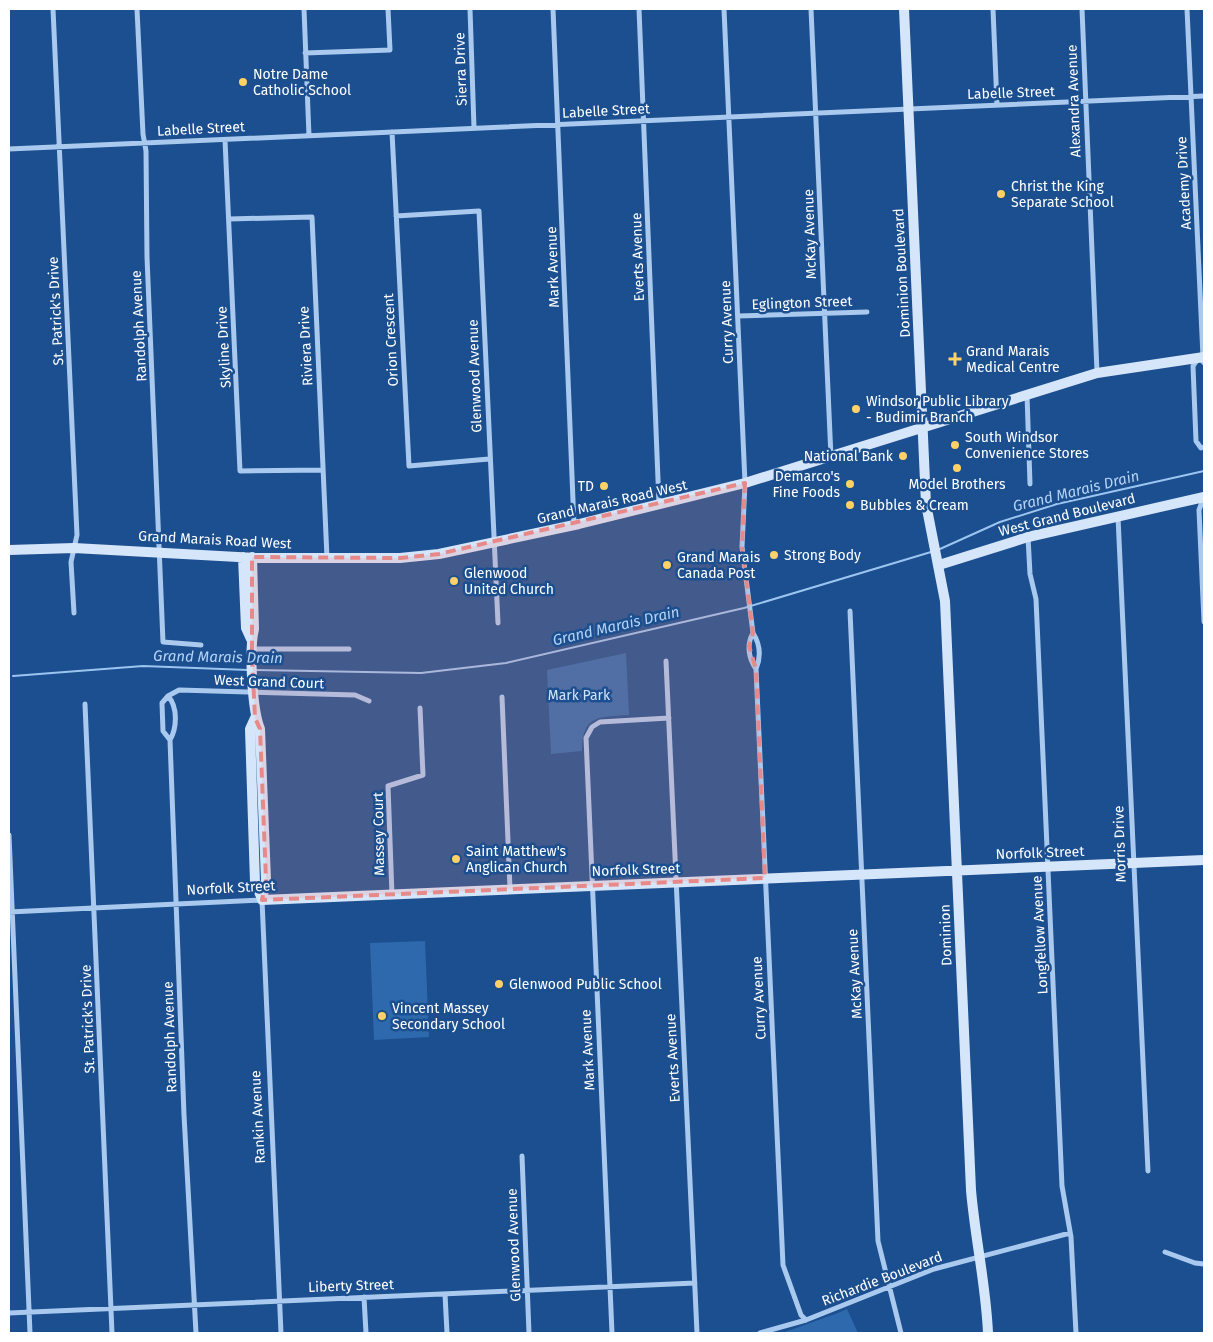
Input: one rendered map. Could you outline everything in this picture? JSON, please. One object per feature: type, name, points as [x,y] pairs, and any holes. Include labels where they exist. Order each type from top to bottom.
[{"type":"street","name":"St. Patrick's Drive","points":[[53,9],[77,535],[72,562],[74,613]]},
{"type":"street","name":"Randolph Avenue","points":[[137,9],[145,143],[147,257],[164,642],[201,645]]},
{"type":"street","points":[[304,9],[309,136]]},
{"type":"street","points":[[305,53],[390,50],[388,9]]},
{"type":"street","name":"Sierra Drive","points":[[470,9],[474,128]]},
{"type":"street","name":"Mark Avenue","points":[[553,9],[574,525]]},
{"type":"street","name":"Everts Avenue","points":[[639,9],[659,505]]},
{"type":"street","name":"Curry Avenue","points":[[724,9],[745,483],[742,534],[750,592],[752,633],[749,646],[751,662],[756,669]]},
{"type":"street","name":"McKay Avenue","points":[[812,9],[831,457]]},
{"type":"street","name":"Dominion Boulevard","points":[[904,9],[922,427],[926,504],[931,536]]},
{"type":"street","points":[[993,9],[996,105]]},
{"type":"street","name":"Alexandra Avenue","points":[[1082,9],[1097,373]]},
{"type":"street","name":"Academy Drive","points":[[1187,9],[1202,358],[1194,366],[1196,440],[1201,448],[1204,447]]},
{"type":"street","name":"Labelle Street","points":[[9,149],[1204,96]]},
{"type":"street","name":"Orion Crescent","points":[[392,132],[409,466],[490,459]]},
{"type":"street","name":"Skyline Drive","points":[[225,140],[240,471],[323,470]]},
{"type":"street","name":"Glenwood Avenue","points":[[396,216],[479,211],[498,623]]},
{"type":"street","name":"Riviera Drive","points":[[229,219],[312,217],[327,558]]},
{"type":"street","name":"Eglington Street","points":[[738,316],[867,312]]},
{"type":"street","name":"Grand Marais Road West","points":[[9,550],[74,548],[248,557],[425,556],[574,525],[745,483],[1027,393],[1097,373],[1202,358]]},
{"type":"street","points":[[1027,393],[1030,484]]},
{"type":"street","points":[[1204,497],[1199,510],[1204,622]]},
{"type":"street","name":"West Grand Boulevard","points":[[938,566],[1028,537],[1204,497]]},
{"type":"street","name":"Morris Drive","points":[[1118,516],[1132,863],[1148,1170]]},
{"type":"street","name":"Dominion","points":[[931,536],[945,601],[971,1190],[978,1257],[987,1307],[988,1333]]},
{"type":"street","name":"Longfellow Avenue","points":[[1028,537],[1030,574],[1036,599],[1062,1186],[1070,1233],[1076,1333]]},
{"type":"street","name":"Rankin Avenue","points":[[248,557],[246,628],[252,648],[255,718],[260,729],[266,880],[262,900],[281,1333]]},
{"type":"street","name":"McKay Avenue","points":[[850,611],[878,1241],[901,1333]]},
{"type":"street","name":"Curry Avenue","points":[[752,633],[756,639],[759,651],[759,661],[756,669],[783,1265],[801,1315],[806,1320]]},
{"type":"street","points":[[252,648],[349,650]]},
{"type":"street","name":"Everts Avenue","points":[[666,661],[697,1333]]},
{"type":"street","name":"West Grand Court","points":[[168,696],[179,690],[254,690],[355,695],[369,701]]},
{"type":"street","name":"Randolph Avenue","points":[[170,740],[163,731],[162,703],[168,696],[174,702],[175,731],[170,740],[184,1115],[196,1333]]},
{"type":"street","points":[[502,698],[510,890]]},
{"type":"street","name":"St. Patrick's Drive","points":[[86,704],[112,1333]]},
{"type":"street","name":"Massey Court","points":[[392,895],[388,786],[423,775],[420,708]]},
{"type":"street","name":"Mark Avenue","points":[[612,1333],[586,738],[592,727],[600,722],[669,718]]},
{"type":"street","points":[[9,835],[10,912],[30,1333]]},
{"type":"street","name":"Norfolk Street","points":[[10,912],[1204,860]]},
{"type":"street","name":"Glenwood Avenue","points":[[522,1156],[529,1333]]},
{"type":"street","name":"Richardie Boulevard","points":[[760,1333],[806,1320],[934,1269],[1070,1233]]},
{"type":"street","points":[[1165,1252],[1195,1263],[1204,1264]]},
{"type":"street","name":"Liberty Street","points":[[9,1312],[695,1283]]},
{"type":"street","points":[[445,1294],[447,1333]]},
{"type":"street","points":[[364,1297],[366,1333]]},
{"type":"highlighted area","points":[[745,483],[742,547],[753,633],[749,646],[756,669],[765,878],[262,900],[266,880],[260,729],[255,718],[252,656],[252,557],[400,558],[439,554]]},
{"type":"green space","name":"Mark Park","points":[[626,653],[629,715],[609,716],[594,720],[585,730],[582,751],[551,754],[547,670]]},
{"type":"green space","points":[[425,941],[429,1037],[374,1040],[370,943]]},
{"type":"green space","points":[[847,1309],[858,1333],[782,1333],[838,1313]]},
{"type":"waterway","name":"Grand Marais Drain","points":[[940,549],[1000,522],[1057,504],[1204,471]]},
{"type":"waterway","name":"Grand Marais Drain","points":[[255,670],[421,673],[506,663],[744,608],[931,552]]},
{"type":"waterway","name":"Grand Marais Drain","points":[[13,676],[143,666],[248,670]]},
{"type":"place","name":"Notre Dame Catholic School","points":[[243,82]]},
{"type":"place","name":"Christ the King Separate School","points":[[1001,194]]},
{"type":"place","name":"Grand Marais Medical Centre","points":[[955,359]]},
{"type":"place","name":"Windsor Public Library - Budimir Branch","points":[[856,409]]},
{"type":"place","name":"South Windsor Convenience Stores","points":[[955,445]]},
{"type":"place","name":"National Bank","points":[[903,456]]},
{"type":"place","name":"Model Brothers","points":[[957,468]]},
{"type":"place","name":"Demarco's Fine Foods","points":[[850,484]]},
{"type":"place","name":"TD","points":[[604,486]]},
{"type":"place","name":"Bubbles & Cream","points":[[850,505]]},
{"type":"place","name":"Strong Body","points":[[774,555]]},
{"type":"place","name":"Grand Marais Canada Post","points":[[667,565]]},
{"type":"place","name":"Glenwood United Church","points":[[454,581]]},
{"type":"place","name":"Saint Matthew's Anglican Church","points":[[456,859]]},
{"type":"place","name":"Glenwood Public School","points":[[499,984]]},
{"type":"place","name":"Vincent Massey Secondary School","points":[[382,1016]]}]
